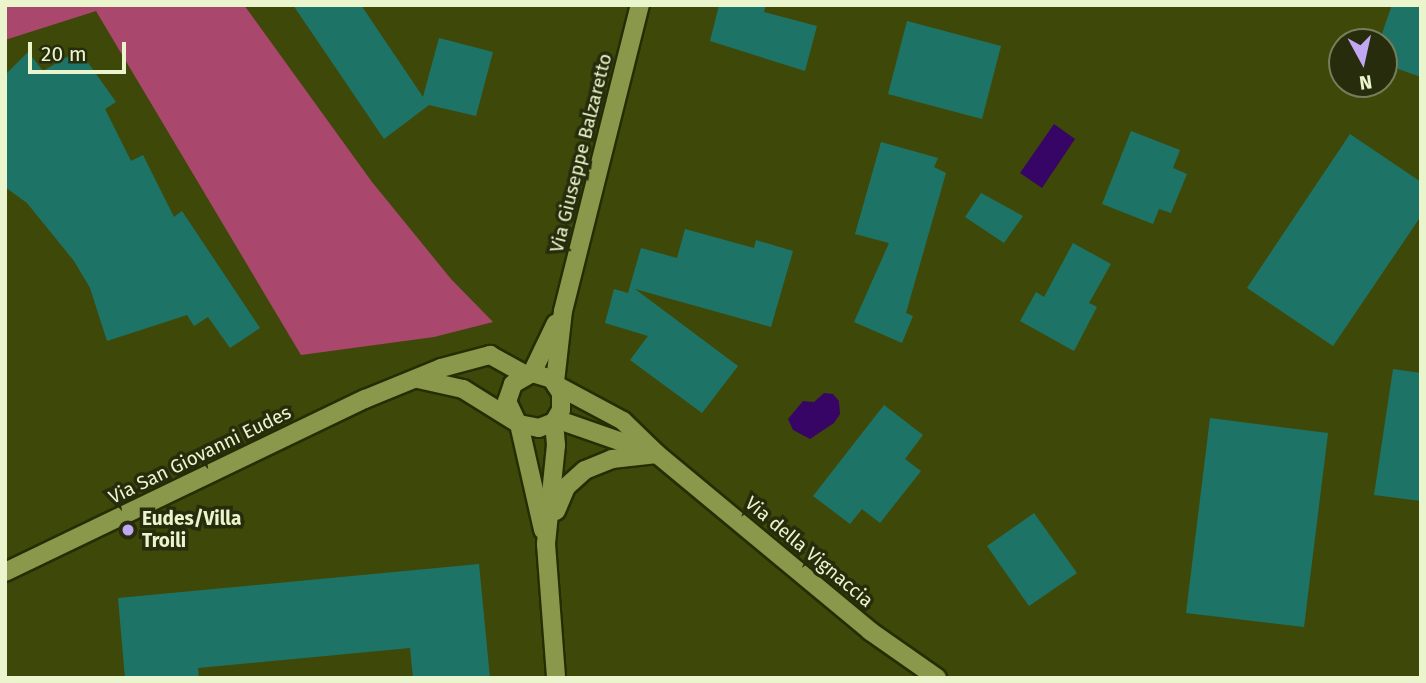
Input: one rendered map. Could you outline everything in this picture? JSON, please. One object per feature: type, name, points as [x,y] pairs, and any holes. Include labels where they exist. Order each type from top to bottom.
[{"type":"street","name":"Via Giuseppe Balzaretto","points":[[556,383],[562,311],[640,5]]},
{"type":"street","name":"Via Giuseppe Balzaretto","points":[[529,374],[562,311]]},
{"type":"street","name":"Via San Giovanni Eudes","points":[[5,572],[415,378],[490,355],[529,374]]},
{"type":"street","points":[[546,544],[556,445],[555,421],[561,402],[556,383],[529,374],[508,392],[508,406],[518,422],[546,544],[556,678]]},
{"type":"street","points":[[415,378],[463,389],[518,422],[539,428],[555,421]]},
{"type":"street","name":"Via della Vignaccia","points":[[556,383],[615,415],[657,454],[870,631],[937,678]]},
{"type":"street","name":"Via della Vignaccia","points":[[555,421],[657,454]]},
{"type":"street","points":[[546,544],[561,495],[575,478],[612,459],[657,454]]},
{"type":"shaded area","points":[[5,5],[244,5],[372,182],[451,279],[493,322],[434,337],[301,355],[96,11],[5,40]]},
{"type":"shaded area","points":[[1054,124],[1075,139],[1042,188],[1020,173]]},
{"type":"shaded area","points":[[824,393],[833,394],[839,401],[840,414],[834,423],[810,439],[793,430],[788,419],[803,401],[814,402]]},
{"type":"building","points":[[293,5],[361,5],[423,97],[439,38],[493,52],[476,116],[429,105],[384,139]]},
{"type":"building","points":[[719,5],[766,5],[764,12],[817,26],[805,71],[710,41]]},
{"type":"building","points":[[1392,5],[1421,5],[1421,77],[1398,69],[1398,28],[1384,28]]},
{"type":"building","points":[[907,21],[1001,46],[982,119],[888,94]]},
{"type":"building","points":[[79,50],[116,102],[105,109],[131,161],[143,155],[174,217],[182,211],[260,328],[230,348],[208,317],[194,326],[187,315],[107,341],[90,288],[74,261],[27,203],[5,187],[5,75],[28,52],[43,71]]},
{"type":"building","points":[[1131,131],[1180,150],[1173,168],[1187,174],[1171,213],[1159,209],[1153,224],[1102,204]]},
{"type":"building","points":[[1350,134],[1421,182],[1421,216],[1333,346],[1247,288]]},
{"type":"building","points":[[881,142],[938,158],[934,167],[946,173],[906,313],[913,316],[902,343],[854,322],[889,243],[855,234]]},
{"type":"building","points":[[981,193],[1023,216],[1004,243],[965,217]]},
{"type":"building","points":[[685,229],[754,248],[756,240],[793,251],[771,327],[635,289],[738,366],[702,413],[630,360],[648,336],[605,323],[614,289],[628,293],[641,248],[677,258]]},
{"type":"building","points":[[1073,243],[1111,264],[1089,303],[1097,307],[1074,351],[1020,321],[1036,292],[1044,297]]},
{"type":"building","points":[[1393,369],[1421,373],[1421,501],[1374,495]]},
{"type":"building","points":[[884,405],[923,435],[905,459],[921,471],[880,523],[862,509],[850,524],[813,496]]},
{"type":"building","points":[[1210,418],[1328,433],[1304,627],[1186,613]]},
{"type":"building","points":[[1034,513],[1077,573],[1029,606],[987,546]]},
{"type":"building","points":[[479,564],[490,678],[413,678],[410,648],[198,668],[199,678],[125,678],[118,598]]},
{"type":"place","name":"Eudes/Villa Troili","points":[[128,530]]}]
